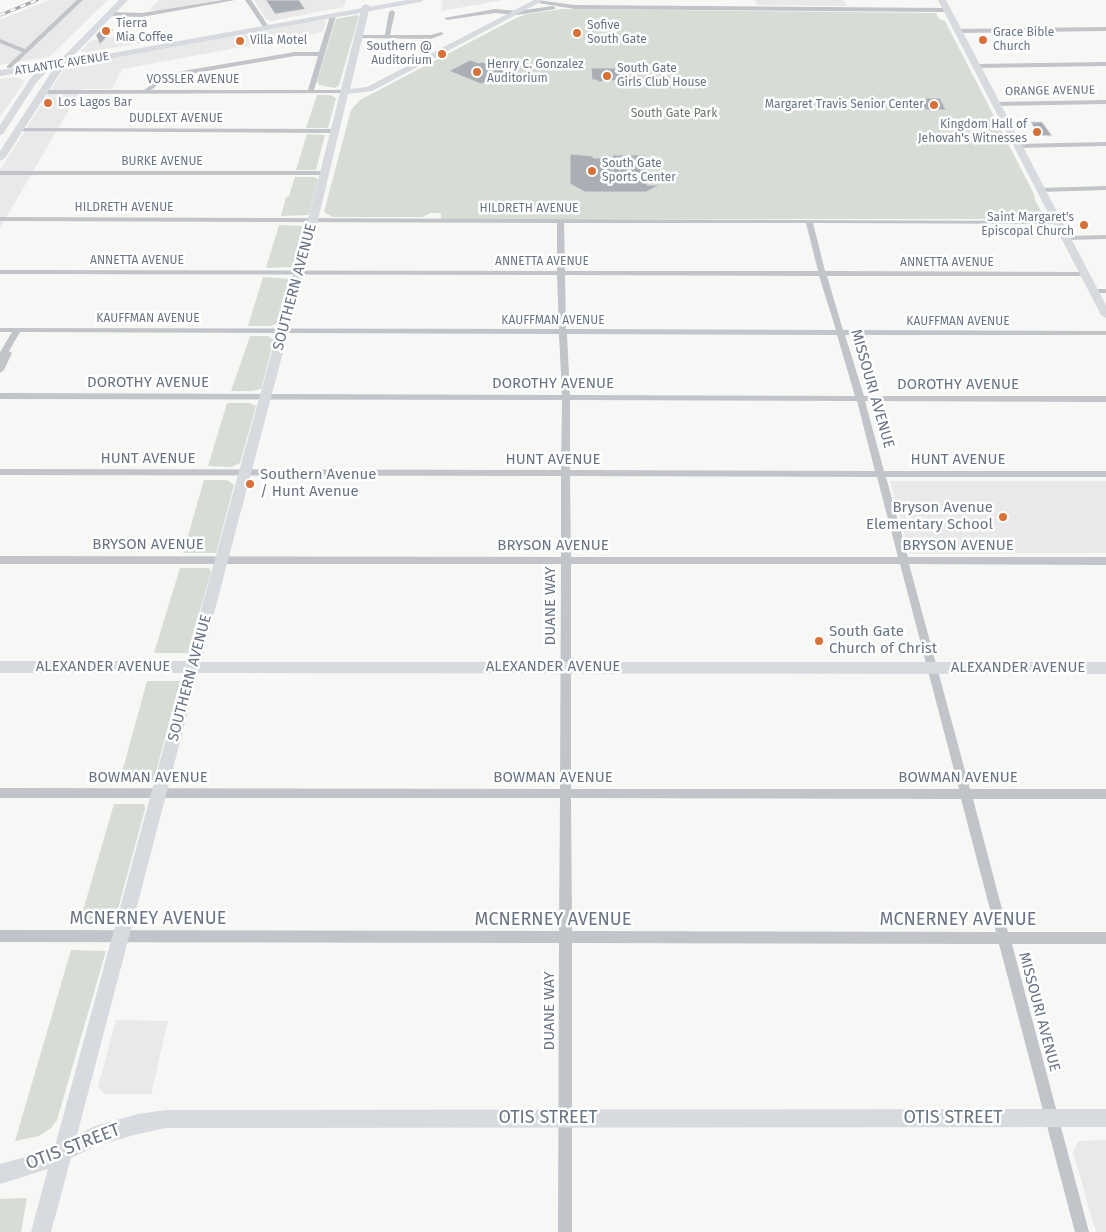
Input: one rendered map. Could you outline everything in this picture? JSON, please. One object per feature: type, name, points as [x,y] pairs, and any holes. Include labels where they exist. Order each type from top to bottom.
[{"type":"main road","points":[[110,14],[108,11],[114,5],[115,0]]},
{"type":"main road","points":[[0,158],[42,92],[55,63],[115,0]]},
{"type":"main road","points":[[0,132],[33,81],[124,0]]},
{"type":"main road","name":"ATLANTIC AVENUE","points":[[265,26],[333,16],[400,0]]},
{"type":"main road","name":"ATLANTIC AVENUE","points":[[0,75],[55,63],[420,0]]},
{"type":"main road","name":"ATLANTIC AVENUE","points":[[4,68],[55,63]]},
{"type":"main road","points":[[0,75],[22,74],[33,81]]},
{"type":"street","points":[[4,68],[80,0]]},
{"type":"street","points":[[110,14],[142,15],[232,0]]},
{"type":"street","points":[[248,0],[265,26]]},
{"type":"street","points":[[558,0],[566,4],[582,7]]},
{"type":"street","points":[[942,0],[1106,315]]},
{"type":"street","points":[[539,1],[582,7],[947,10]]},
{"type":"street","name":"SOUTHERN AVENUE","points":[[336,127],[354,101],[369,89],[539,1]]},
{"type":"street","points":[[447,18],[495,11],[517,13],[568,6]]},
{"type":"street","points":[[344,92],[366,8]]},
{"type":"street","points":[[386,37],[392,12]]},
{"type":"street","points":[[310,92],[333,16]]},
{"type":"street","points":[[958,31],[1106,29]]},
{"type":"street","points":[[358,37],[430,37],[441,34]]},
{"type":"street","points":[[0,41],[25,51]]},
{"type":"street","points":[[145,92],[154,84],[174,74],[295,54],[321,54]]},
{"type":"street","points":[[976,66],[1106,64]]},
{"type":"street","name":"SOUTHERN AVENUE","points":[[41,1232],[119,936],[160,793],[284,331],[344,92],[369,89]]},
{"type":"street","name":"VOSSLER AVENUE","points":[[42,92],[344,92]]},
{"type":"street","name":"ORANGE AVENUE","points":[[995,104],[1106,102]]},
{"type":"street","name":"DUDLEXT AVENUE","points":[[18,130],[336,127]]},
{"type":"street","points":[[1017,146],[1106,144]]},
{"type":"street","name":"BURKE AVENUE","points":[[0,173],[324,173]]},
{"type":"street","points":[[1040,190],[1106,188]]},
{"type":"street","name":"HILDRETH AVENUE","points":[[0,219],[1057,222]]},
{"type":"street","name":"DUANE WAY","points":[[560,221],[566,474],[565,1232]]},
{"type":"street","name":"MISSOURI AVENUE","points":[[810,221],[933,668],[1082,1232]]},
{"type":"street","points":[[1066,238],[1106,237]]},
{"type":"street","name":"ANNETTA AVENUE","points":[[0,272],[1084,274]]},
{"type":"street","points":[[1093,291],[1106,291]]},
{"type":"street","name":"KAUFFMAN AVENUE","points":[[0,330],[1106,333]]},
{"type":"street","points":[[0,370],[13,344],[12,341],[17,330]]},
{"type":"street","points":[[0,359],[8,344],[12,341]]},
{"type":"street","name":"DOROTHY AVENUE","points":[[0,396],[1106,399]]},
{"type":"street","name":"HUNT AVENUE","points":[[0,472],[1106,474]]},
{"type":"street","name":"BRYSON AVENUE","points":[[0,560],[1106,561]]},
{"type":"street","name":"ALEXANDER AVENUE","points":[[0,667],[1106,668]]},
{"type":"street","name":"BOWMAN AVENUE","points":[[0,792],[1106,794]]},
{"type":"street","name":"MCNERNEY AVENUE","points":[[0,936],[1106,938]]},
{"type":"street","name":"OTIS STREET","points":[[0,1174],[42,1162],[95,1136],[138,1124],[166,1119],[1106,1118]]},
{"type":"shaded area","points":[[49,0],[108,0],[49,57],[0,65],[0,20]]},
{"type":"shaded area","points":[[159,0],[218,0],[154,11],[150,9]]},
{"type":"shaded area","points":[[254,0],[346,0],[344,7],[271,21],[266,19]]},
{"type":"shaded area","points":[[443,0],[504,0],[441,11]]},
{"type":"shaded area","points":[[755,0],[844,0],[847,6],[757,5]]},
{"type":"shaded area","points":[[322,20],[326,21],[323,32],[122,69],[112,89],[81,89],[0,228],[0,170],[64,69],[72,65]]},
{"type":"shaded area","points":[[135,33],[140,43],[87,52],[81,51],[90,41]]},
{"type":"shaded area","points":[[15,77],[25,81],[0,117],[0,79]]},
{"type":"shaded area","name":"Bryson Avenue Elementary School","points":[[890,481],[1106,481],[1106,553],[910,554]]},
{"type":"shaded area","points":[[116,1020],[168,1021],[151,1094],[105,1094],[98,1087]]},
{"type":"shaded area","points":[[1106,1140],[1106,1232],[1096,1232],[1073,1152],[1078,1141]]},
{"type":"green space","name":"South Gate Park","points":[[562,9],[936,13],[938,18],[945,21],[1044,217],[1042,219],[441,219],[441,213],[431,213],[422,217],[333,217],[324,212],[351,110],[360,100],[514,19],[526,14]]},
{"type":"green space","points":[[359,16],[339,85],[335,88],[319,85],[317,81],[336,19]]},
{"type":"green space","points":[[317,95],[330,95],[336,98],[328,128],[306,128]]},
{"type":"green space","points":[[307,134],[325,135],[316,170],[296,170]]},
{"type":"green space","points":[[295,177],[314,177],[318,179],[309,215],[281,216],[286,197],[289,196]]},
{"type":"green space","points":[[279,225],[305,226],[294,267],[266,268]]},
{"type":"green space","points":[[263,277],[291,279],[279,323],[270,326],[248,326]]},
{"type":"green space","points":[[250,336],[268,336],[274,340],[261,389],[231,391]]},
{"type":"green space","points":[[227,403],[249,403],[256,406],[240,463],[231,467],[208,466]]},
{"type":"green space","points":[[204,480],[227,480],[234,485],[216,553],[183,553]]},
{"type":"green space","points":[[180,568],[209,568],[211,572],[188,653],[154,653]]},
{"type":"green space","points":[[147,681],[180,681],[153,783],[119,783]]},
{"type":"green space","points":[[114,804],[144,804],[145,809],[115,920],[104,924],[79,924]]},
{"type":"green space","points":[[71,950],[106,951],[57,1120],[51,1128],[39,1136],[15,1141]]},
{"type":"green space","points":[[27,1198],[21,1232],[0,1232],[0,1199]]},
{"type":"building","points":[[266,0],[299,0],[305,9],[275,14]]},
{"type":"building","points":[[102,29],[113,30],[100,44],[96,35]]},
{"type":"building","name":"Henry C. Gonzalez Auditorium","points":[[470,60],[506,70],[489,82],[481,84],[449,71]]},
{"type":"building","name":"South Gate Girls Club House","points":[[591,68],[622,68],[623,80],[597,82],[597,80],[592,80]]},
{"type":"building","name":"Margaret Travis Senior Center","points":[[924,98],[940,98],[946,110],[926,110],[921,103],[925,103]]},
{"type":"building","name":"Kingdom Hall of Jehovah's Witnesses","points":[[1031,122],[1042,122],[1052,136],[1038,135]]},
{"type":"building","points":[[570,154],[593,156],[593,158],[613,158],[612,155],[645,155],[647,185],[660,185],[646,192],[585,192],[570,184]]},
{"type":"railway","points":[[0,15],[37,0]]},
{"type":"place","name":"Tierra Mia Coffee","points":[[106,31]]},
{"type":"place","name":"Sofive South Gate","points":[[577,33]]},
{"type":"place","name":"Grace Bible Church","points":[[983,40]]},
{"type":"place","name":"Villa Motel","points":[[240,41]]},
{"type":"place","name":"Southern @ Auditorium","points":[[442,54]]},
{"type":"place","name":"Henry C. Gonzalez Auditorium","points":[[477,72]]},
{"type":"place","name":"South Gate Girls Club House","points":[[607,76]]},
{"type":"place","name":"Los Lagos Bar","points":[[48,103]]},
{"type":"place","name":"Margaret Travis Senior Center","points":[[934,105]]},
{"type":"place","name":"Kingdom Hall of Jehovah's Witnesses","points":[[1037,132]]},
{"type":"place","name":"South Gate Sports Center","points":[[592,171]]},
{"type":"place","name":"Saint Margaret's Episcopal Church","points":[[1084,225]]},
{"type":"place","name":"Southern Avenue / Hunt Avenue","points":[[250,484]]},
{"type":"place","name":"Bryson Avenue Elementary School","points":[[1003,517]]},
{"type":"place","name":"South Gate Church of Christ","points":[[819,641]]}]
